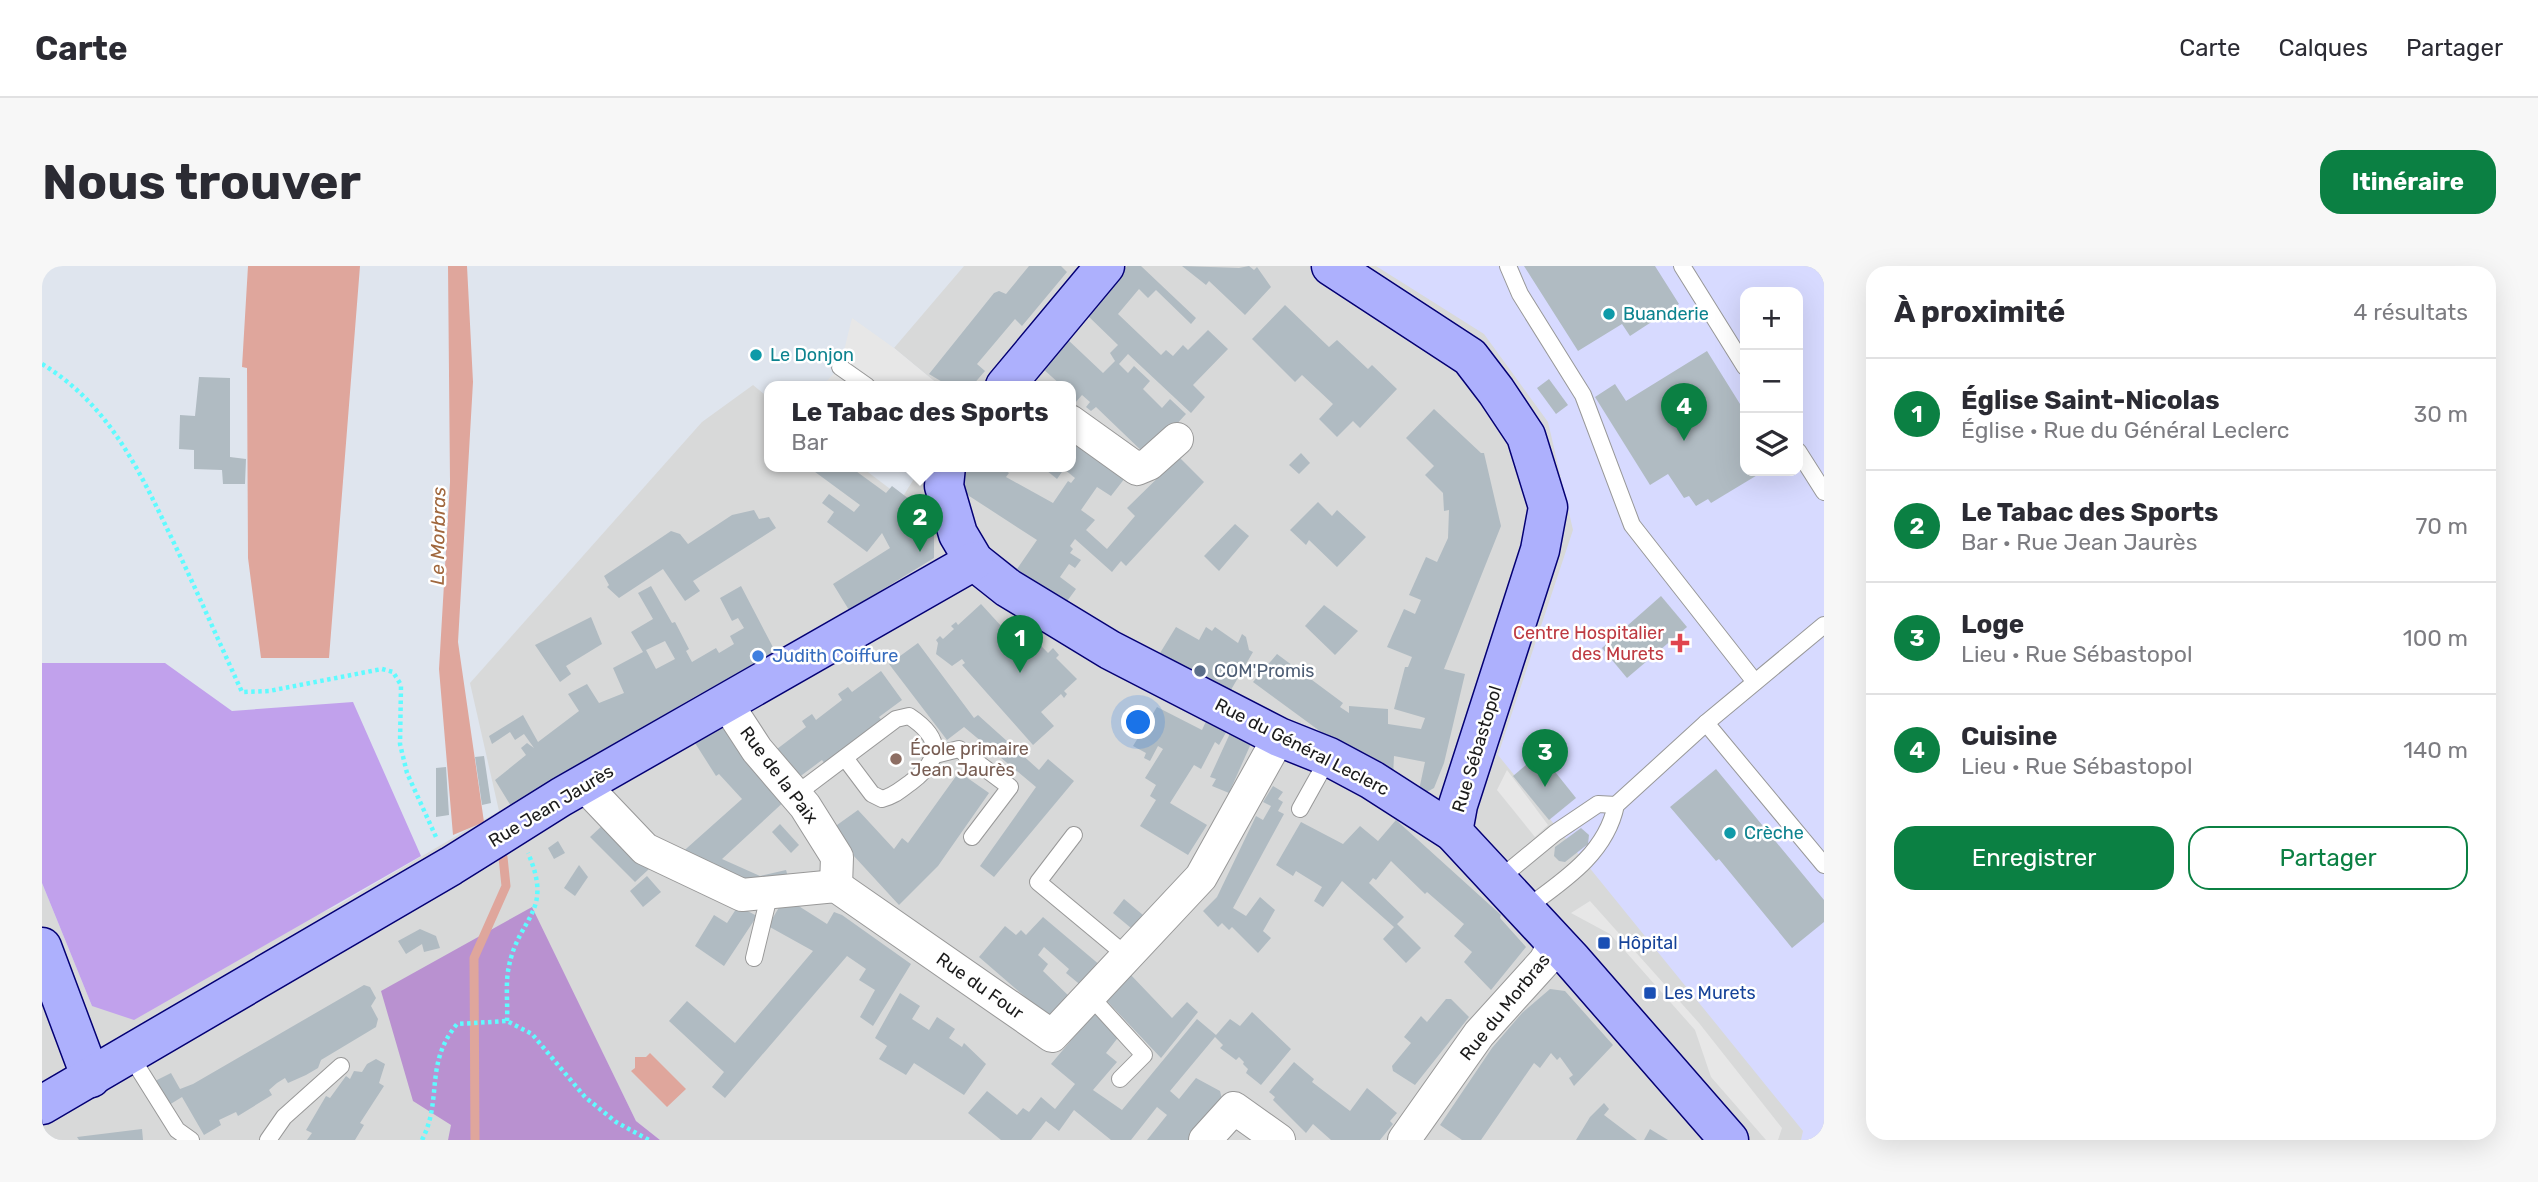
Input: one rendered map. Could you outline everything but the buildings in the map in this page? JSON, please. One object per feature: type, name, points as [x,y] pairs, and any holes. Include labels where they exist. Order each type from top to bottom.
[{"type":"main road","points":[[1015,381],[1105,266]]},
{"type":"main road","name":"Rue Sébastopol","points":[[1331,266],[1470,357],[1526,436],[1548,507],[1540,551],[1458,805],[1453,832]]},
{"type":"main road","points":[[945,472],[944,486],[958,534],[974,561]]},
{"type":"main road","name":"Rue du Général Leclerc","points":[[974,561],[1008,588],[1110,650],[1279,737],[1329,757],[1372,779],[1453,832],[1555,942],[1729,1140]]},
{"type":"main road","name":"Rue Jean Jaurès","points":[[42,1105],[451,866],[584,785],[974,561]]},
{"type":"main road","points":[[42,947],[91,1078]]},
{"type":"street","points":[[1076,425],[1137,469],[1149,464],[1177,439]]},
{"type":"street","name":"Rue de la Paix","points":[[727,704],[757,750],[795,795],[837,857],[836,886]]},
{"type":"street","name":"Rue du Four","points":[[836,886],[1052,1036],[1201,877],[1279,737]]},
{"type":"street","points":[[584,785],[645,849],[742,895],[836,886]]},
{"type":"street","name":"Rue du Morbras","points":[[1404,1140],[1479,1034],[1539,969],[1555,942]]},
{"type":"street","points":[[1205,1140],[1234,1108],[1279,1140]]},
{"type":"lane","points":[[1508,266],[1520,294],[1583,395],[1632,525],[1755,682]]},
{"type":"lane","points":[[1682,266],[1740,359]]},
{"type":"lane","points":[[840,367],[860,381]]},
{"type":"lane","points":[[1803,458],[1824,492]]},
{"type":"lane","points":[[1525,909],[1562,883],[1601,845],[1612,824],[1616,805],[1706,723],[1824,625]]},
{"type":"lane","points":[[795,795],[896,719],[909,716],[918,722],[933,743],[935,755],[930,768],[892,796],[882,799],[872,794],[845,758]]},
{"type":"lane","points":[[1706,723],[1824,865]]},
{"type":"lane","points":[[935,755],[959,749],[1010,787],[972,837]]},
{"type":"lane","points":[[1300,809],[1329,757]]},
{"type":"lane","points":[[1498,880],[1555,833],[1598,804],[1616,805]]},
{"type":"lane","points":[[1074,835],[1038,882],[1127,956]]},
{"type":"lane","points":[[754,958],[770,892]]},
{"type":"lane","points":[[1090,996],[1144,1055],[1120,1079]]},
{"type":"lane","points":[[130,1055],[177,1130],[191,1140]]},
{"type":"lane","points":[[268,1140],[284,1117],[341,1066]]},
{"type":"path","points":[[42,364],[76,387],[104,416],[121,439],[146,484],[242,692],[269,691],[382,669],[393,672],[401,685],[400,744],[407,773],[451,866]]},
{"type":"path","points":[[507,1021],[508,966],[531,918],[539,884],[530,855]]},
{"type":"path","points":[[422,1140],[431,1122],[435,1066],[446,1038],[457,1024],[507,1021],[532,1034],[585,1097],[615,1122],[649,1140]]},
{"type":"shaded area","points":[[248,266],[360,266],[329,658],[261,658],[248,558],[247,368],[242,367]]},
{"type":"shaded area","points":[[448,266],[467,266],[473,382],[458,642],[484,822],[453,835],[439,669],[450,482]]},
{"type":"shaded area","points":[[964,266],[1824,266],[1824,1140],[660,1140],[636,1121],[531,907],[448,1140],[42,1140],[42,883],[92,1006],[335,907],[499,811],[470,683],[702,422],[753,385],[764,394],[764,472],[868,472],[902,498],[918,472],[1076,472],[1076,381],[934,381],[894,348]]},
{"type":"shaded area","name":"Centre Hospitalier des Murets","points":[[1376,266],[1824,266],[1824,1140],[1801,1140],[1803,1131],[1498,755],[1573,530],[1548,422],[1484,334]]},
{"type":"shaded area","points":[[852,318],[934,381],[827,381],[840,367]]},
{"type":"shaded area","points":[[42,663],[165,663],[232,711],[353,702],[421,856],[134,1020],[92,1006],[42,883]]},
{"type":"shaded area","points":[[1507,770],[1548,825],[1535,837],[1497,790]]},
{"type":"shaded area","points":[[1590,901],[1699,1023],[1782,1128],[1778,1140],[1766,1140],[1711,1077],[1695,1030],[1610,934],[1571,913]]},
{"type":"shaded area","points":[[532,907],[636,1121],[660,1140],[448,1140],[451,1125],[413,1101],[381,991]]},
{"type":"shaded area","points":[[650,1053],[686,1089],[667,1107],[631,1071],[635,1068],[635,1057],[646,1057]]},
{"type":"waterway","name":"Le Morbras","points":[[475,1140],[474,958],[506,886],[503,857]]},
{"type":"place","name":"Buanderie","points":[[1609,314]]},
{"type":"place","name":"Le Donjon","points":[[756,355]]},
{"type":"place","name":"Cuisine","points":[[1684,441]]},
{"type":"place","name":"Le Tabac des Sports","points":[[920,552]]},
{"type":"place","name":"Centre Hospitalier des Murets","points":[[1680,643]]},
{"type":"place","name":"Judith Coiffure","points":[[758,656]]},
{"type":"place","name":"COM'Promis","points":[[1200,671]]},
{"type":"place","name":"Église Saint-Nicolas","points":[[1020,673]]},
{"type":"place","name":"École primaire Jean Jaurès","points":[[896,759]]},
{"type":"place","name":"Loge","points":[[1545,787]]},
{"type":"place","name":"Crèche","points":[[1730,833]]},
{"type":"place","name":"Hôpital","points":[[1604,943]]},
{"type":"place","name":"Les Murets","points":[[1650,993]]}]
